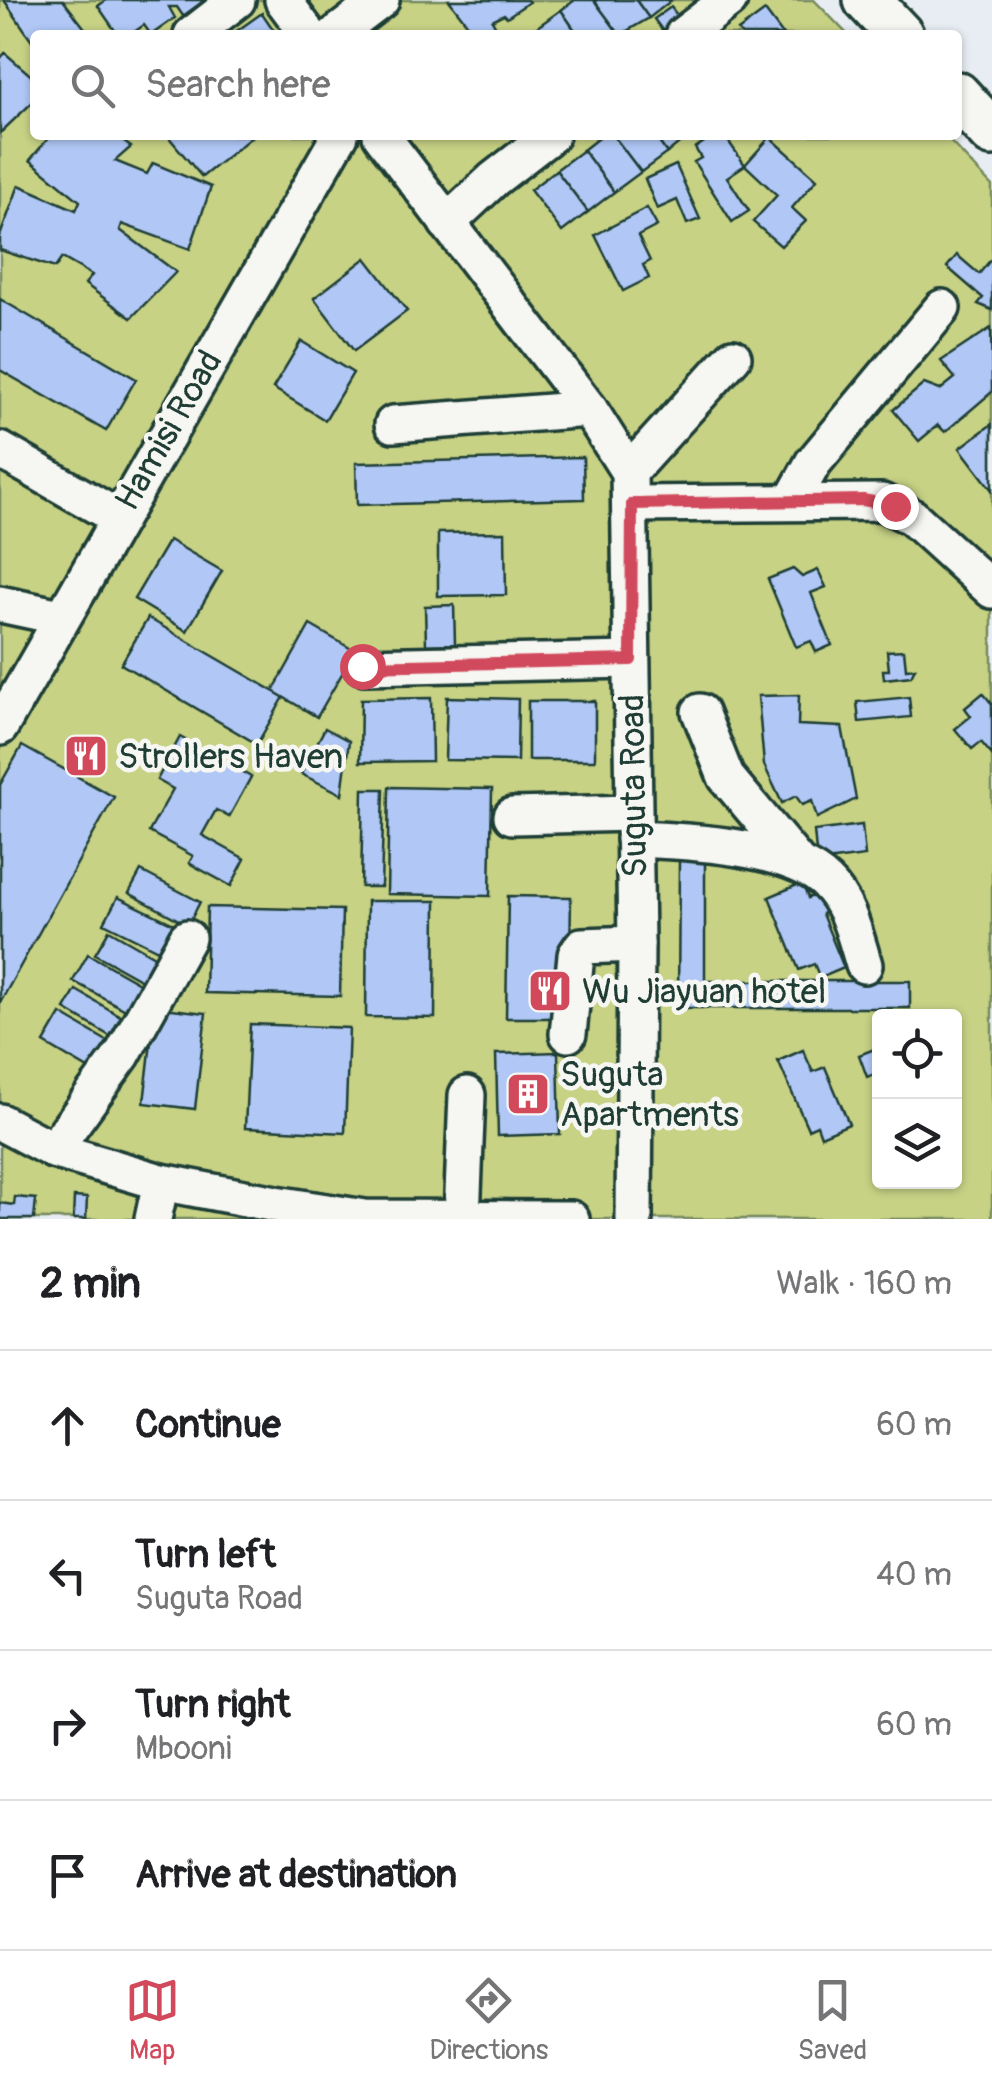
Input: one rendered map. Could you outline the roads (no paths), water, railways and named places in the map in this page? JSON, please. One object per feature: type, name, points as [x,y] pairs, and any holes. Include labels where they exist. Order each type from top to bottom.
[{"type":"main road","points":[[867,0],[895,30]]},
{"type":"main road","points":[[962,101],[992,133]]},
{"type":"street","points":[[198,30],[237,0]]},
{"type":"street","points":[[283,0],[304,30]]},
{"type":"street","points":[[342,30],[381,0]]},
{"type":"street","points":[[690,30],[729,0]]},
{"type":"street","name":"Hamisi Road","points":[[0,727],[337,140]]},
{"type":"street","points":[[385,140],[589,409],[630,488]]},
{"type":"street","points":[[447,223],[494,179],[545,140]]},
{"type":"street","points":[[792,501],[813,463],[942,308]]},
{"type":"street","points":[[630,488],[732,357]]},
{"type":"street","points":[[393,424],[589,409]]},
{"type":"street","points":[[0,450],[118,517]]},
{"type":"street","points":[[630,488],[792,501],[863,500],[895,506],[992,590]]},
{"type":"street","name":"Suguta Road","points":[[630,488],[636,944],[634,1219]]},
{"type":"street","points":[[0,604],[62,617]]},
{"type":"street","points":[[362,666],[631,660]]},
{"type":"street","points":[[700,712],[726,777],[802,868]]},
{"type":"street","points":[[512,816],[633,826],[802,868],[826,880],[849,914],[864,965]]},
{"type":"street","points":[[53,1150],[122,1055],[187,938]]},
{"type":"street","points":[[568,1034],[576,955],[582,946],[636,944]]},
{"type":"street","points":[[462,1218],[467,1094]]},
{"type":"street","points":[[0,1122],[53,1150],[161,1182],[292,1213],[365,1218],[571,1219]]},
{"type":"street","points":[[153,1219],[161,1182]]},
{"type":"place","name":"Strollers Haven","points":[[86,756]]},
{"type":"place","name":"Wu Jiayuan hotel","points":[[550,991]]},
{"type":"place","name":"Suguta Apartments","points":[[528,1094]]}]
